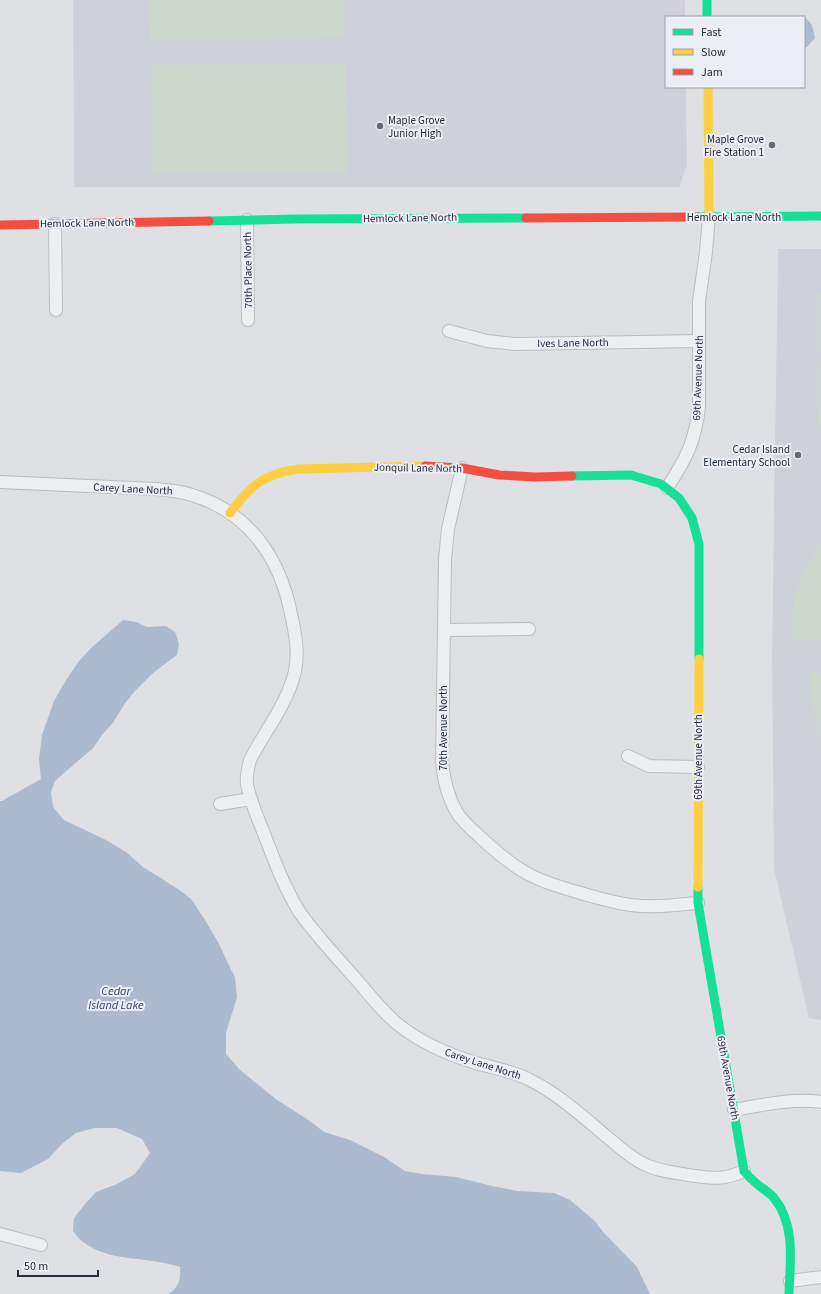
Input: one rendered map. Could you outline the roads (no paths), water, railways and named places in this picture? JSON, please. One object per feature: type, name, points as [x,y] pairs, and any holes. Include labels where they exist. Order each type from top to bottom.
[{"type":"street","points":[[707,0],[707,16]]},
{"type":"street","points":[[708,88],[709,216]]},
{"type":"street","name":"69th Avenue North","points":[[709,216],[706,252],[700,290],[699,408],[697,425],[689,451],[668,488],[679,498],[692,518],[699,544],[698,903],[744,1171]]},
{"type":"street","name":"Hemlock Lane North","points":[[0,225],[247,220],[821,216]]},
{"type":"street","name":"70th Place North","points":[[247,220],[248,320]]},
{"type":"street","points":[[55,224],[56,310]]},
{"type":"street","name":"Ives Lane North","points":[[449,331],[487,341],[515,344],[699,341]]},
{"type":"street","name":"Jonquil Lane North","points":[[230,513],[253,486],[266,477],[282,471],[298,469],[427,466],[462,468],[499,475],[535,477],[631,475],[650,480],[668,488]]},
{"type":"street","name":"70th Avenue North","points":[[462,468],[446,543],[442,762],[444,782],[457,813],[496,852],[532,876],[556,886],[608,901],[630,905],[648,907],[698,903]]},
{"type":"street","name":"Carey Lane North","points":[[0,482],[156,488],[179,492],[193,495],[207,501],[230,513],[246,526],[272,558],[282,579],[289,601],[296,649],[295,670],[289,690],[250,760],[247,772],[247,783],[251,799],[281,878],[300,913],[376,1003],[400,1026],[422,1041],[447,1054],[501,1069],[524,1077],[544,1087],[565,1101],[629,1155],[656,1169],[709,1178],[722,1178],[744,1171]]},
{"type":"street","points":[[444,630],[529,630]]},
{"type":"street","points":[[628,756],[649,766],[698,766]]},
{"type":"street","points":[[220,804],[251,799]]},
{"type":"street","points":[[734,1110],[772,1103],[794,1101],[821,1102]]},
{"type":"street","points":[[744,1171],[752,1180],[773,1197],[782,1208],[785,1216],[790,1240],[790,1294]]},
{"type":"street","points":[[0,1234],[41,1245]]},
{"type":"street","points":[[790,1281],[821,1277]]},
{"type":"water","points":[[805,18],[812,25],[815,38],[805,48]]},
{"type":"water","name":"Cedar Island Lake","points":[[123,620],[136,622],[147,627],[166,626],[175,632],[179,644],[177,655],[153,673],[134,692],[93,748],[55,781],[51,792],[53,807],[64,820],[106,840],[126,852],[143,867],[191,899],[218,942],[235,978],[237,997],[226,1033],[226,1054],[240,1070],[277,1100],[310,1121],[324,1132],[350,1140],[384,1157],[405,1171],[456,1177],[517,1191],[554,1193],[570,1200],[595,1221],[603,1232],[637,1267],[650,1294],[168,1294],[177,1286],[180,1275],[180,1267],[155,1261],[105,1253],[94,1249],[83,1242],[73,1231],[74,1218],[96,1192],[117,1184],[135,1174],[150,1153],[142,1139],[117,1128],[94,1128],[76,1133],[63,1143],[48,1159],[21,1173],[0,1171],[0,801],[41,779],[39,759],[42,735],[54,701],[79,661],[91,648]]},
{"type":"place","name":"Maple Grove Junior High","points":[[380,126]]},
{"type":"place","name":"Maple Grove Fire Station 1","points":[[772,145]]},
{"type":"place","name":"Cedar Island Elementary School","points":[[798,455]]}]
